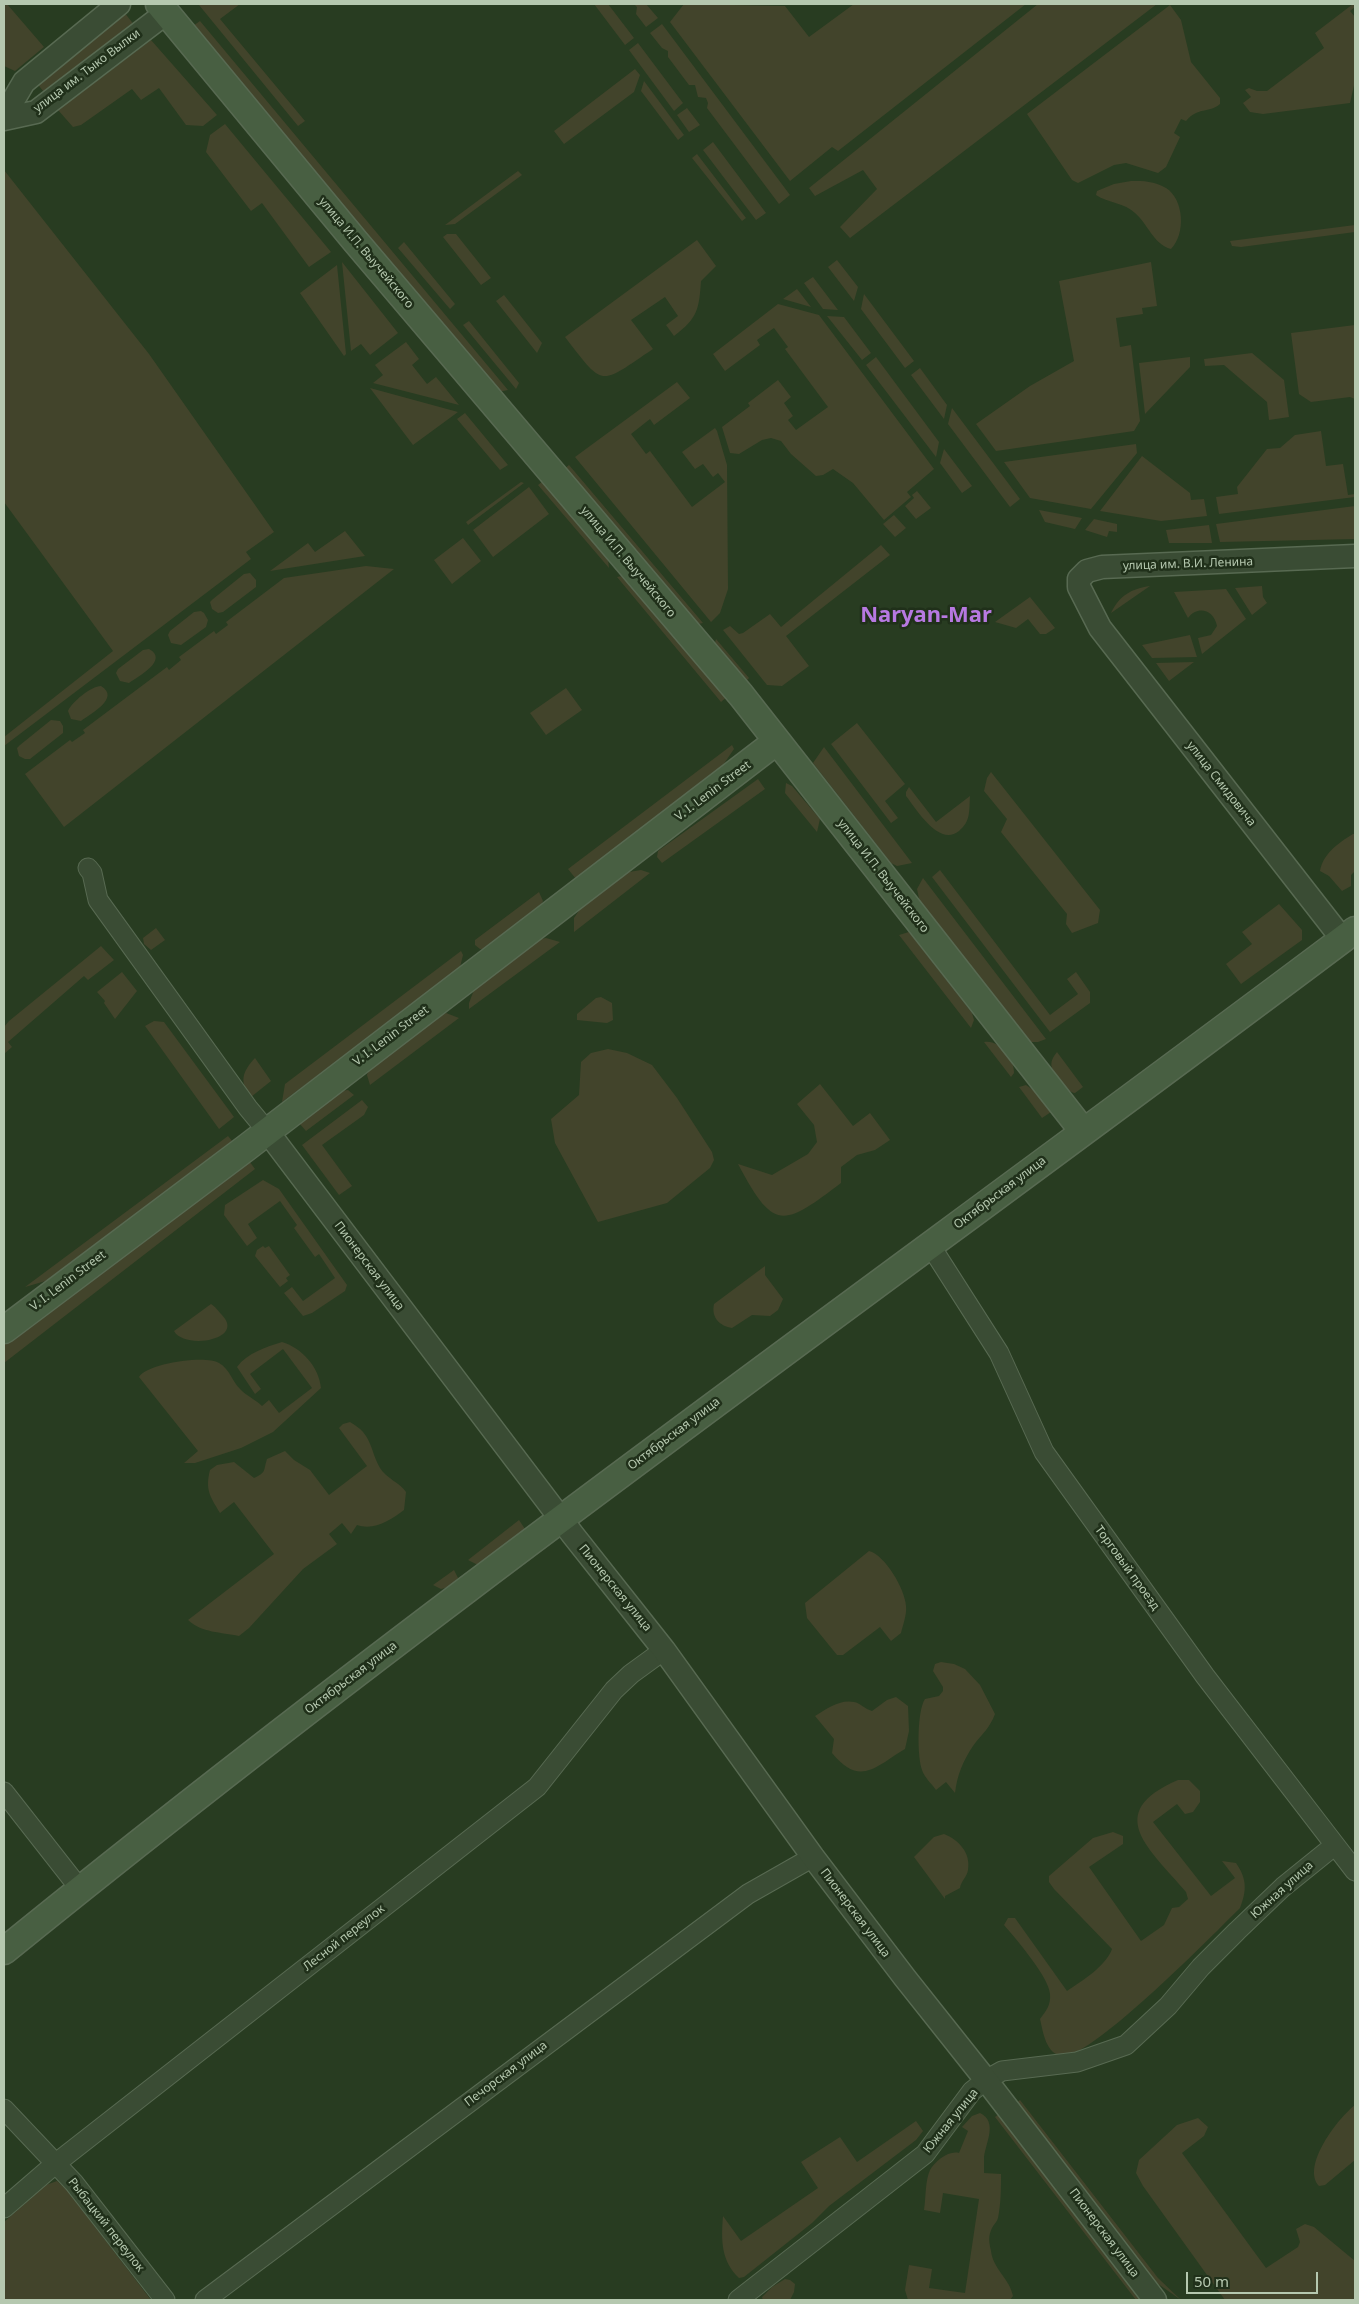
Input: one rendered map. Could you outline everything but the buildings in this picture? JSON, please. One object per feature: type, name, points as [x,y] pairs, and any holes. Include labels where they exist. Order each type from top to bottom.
[{"type":"main road","name":"улица И.П. Выучейского","points":[[163,7],[356,242],[741,695],[1083,1131]]},
{"type":"main road","name":"V. I. Lenin Street","points":[[4,1330],[267,1132],[777,742]]},
{"type":"main road","name":"Октябрьская улица","points":[[4,1951],[287,1726],[561,1519],[1349,935]]},
{"type":"street","name":"улица им. Тыко Вылки","points":[[4,117],[24,82],[119,4]]},
{"type":"street","name":"улица им. Тыко Вылки","points":[[4,117],[36,112],[163,7]]},
{"type":"street","name":"улица им. В.И. Ленина","points":[[1100,628],[1080,587],[1079,579],[1087,571],[1102,567],[1355,556]]},
{"type":"street","name":"улица Смидовича","points":[[1100,628],[1349,935]]},
{"type":"street","name":"Пионерская улица","points":[[88,868],[92,873],[98,900],[267,1132],[561,1519],[664,1650],[813,1857],[1155,2300]]},
{"type":"street","name":"Торговый проезд","points":[[930,1245],[999,1353],[1044,1452],[1167,1624],[1355,1871]]},
{"type":"street","name":"Лесной переулок","points":[[4,2208],[55,2164],[537,1787],[614,1690],[635,1671],[664,1650]]},
{"type":"street","points":[[4,1792],[80,1889]]},
{"type":"street","name":"Южная улица","points":[[738,2300],[925,2154],[972,2091],[986,2080],[1002,2071],[1077,2062],[1126,2045],[1168,2006],[1201,1967],[1249,1919],[1283,1887],[1335,1845]]},
{"type":"street","name":"Печорская улица","points":[[205,2300],[748,1894],[813,1857]]},
{"type":"street","name":"Рыбацкий переулок","points":[[4,2109],[74,2183],[165,2300]]},
{"type":"green space","points":[[4,4],[7,4],[44,47],[15,71],[4,66]]},
{"type":"green space","points":[[240,4],[220,19],[305,121],[298,126],[199,5]]},
{"type":"green space","points":[[594,4],[608,4],[634,38],[625,45]]},
{"type":"green space","points":[[634,4],[646,4],[658,18],[646,27],[636,14],[637,7]]},
{"type":"green space","points":[[684,4],[785,6],[809,37],[854,4],[1026,4],[838,151],[832,147],[790,181],[670,22]]},
{"type":"green space","points":[[1038,4],[1157,4],[850,238],[840,227],[877,189],[863,170],[815,196],[809,188]]},
{"type":"green space","points":[[1355,4],[1355,7],[1350,11],[1355,17],[1355,81],[1350,103],[1263,114],[1250,112],[1243,103],[1251,97],[1245,90],[1249,88],[1257,91],[1267,91],[1324,48],[1315,33]]},
{"type":"green space","points":[[1170,5],[1181,20],[1191,62],[1220,98],[1220,104],[1211,109],[1195,113],[1186,121],[1181,119],[1174,133],[1180,137],[1166,167],[1158,173],[1126,163],[1114,165],[1078,183],[1072,180],[1027,114]]},
{"type":"green space","points":[[124,12],[135,26],[47,96],[36,82]]},
{"type":"green space","points":[[200,21],[508,390],[498,392],[193,26]]},
{"type":"green space","points":[[662,24],[790,195],[779,204],[707,108],[706,98],[698,97],[695,85],[689,85],[668,57],[668,51],[662,48],[650,33]]},
{"type":"green space","points":[[151,40],[217,115],[203,126],[186,125],[159,88],[141,100],[132,89],[81,125],[73,127],[58,110]]},
{"type":"green space","points":[[638,43],[683,103],[674,111],[629,50]]},
{"type":"green space","points":[[635,69],[640,75],[634,92],[564,144],[554,131]]},
{"type":"green space","points":[[644,81],[684,135],[678,140],[641,91]]},
{"type":"green space","points":[[687,108],[700,125],[689,132],[677,115]]},
{"type":"green space","points":[[225,124],[331,252],[309,267],[262,203],[251,211],[206,152],[210,135]]},
{"type":"green space","points":[[713,142],[766,213],[756,220],[703,150]]},
{"type":"green space","points":[[697,154],[746,218],[742,221],[692,158]]},
{"type":"green space","points":[[4,170],[149,354],[274,532],[246,552],[251,559],[4,746],[4,737],[113,651],[4,502]]},
{"type":"green space","points":[[518,171],[522,175],[455,224],[445,225]]},
{"type":"green space","points":[[1131,181],[1157,184],[1172,193],[1179,208],[1181,226],[1176,243],[1171,249],[1160,243],[1131,210],[1096,195],[1097,191],[1114,184]]},
{"type":"green space","points":[[1355,225],[1355,232],[1241,247],[1232,246],[1230,241]]},
{"type":"green space","points":[[447,234],[456,234],[491,278],[481,285],[443,237]]},
{"type":"green space","points":[[697,240],[716,266],[701,281],[698,306],[693,318],[674,336],[666,325],[678,316],[665,297],[631,320],[653,349],[612,375],[604,376],[596,373],[565,337]]},
{"type":"green space","points":[[404,242],[455,304],[450,309],[398,248]]},
{"type":"green space","points":[[837,260],[858,287],[854,301],[828,267]]},
{"type":"green space","points":[[342,262],[398,333],[370,355],[361,344],[351,351]]},
{"type":"green space","points":[[1151,262],[1157,306],[1142,308],[1143,314],[1116,318],[1120,347],[1131,345],[1140,421],[1134,431],[996,451],[976,424],[1030,386],[1074,361],[1059,281]]},
{"type":"green space","points":[[337,265],[346,354],[344,356],[300,293]]},
{"type":"green space","points":[[813,277],[838,310],[823,309],[804,283]]},
{"type":"green space","points":[[797,289],[811,307],[783,299]]},
{"type":"green space","points":[[864,294],[914,361],[905,368],[861,309]]},
{"type":"green space","points":[[504,295],[542,343],[537,353],[496,301]]},
{"type":"green space","points":[[778,304],[819,315],[934,469],[907,492],[911,497],[884,520],[853,483],[833,469],[823,475],[816,476],[791,454],[781,441],[771,438],[762,440],[739,454],[730,453],[722,427],[750,406],[748,403],[778,380],[791,397],[784,403],[793,416],[788,420],[796,430],[828,407],[785,349],[788,347],[774,328],[757,340],[760,345],[725,371],[713,354]]},
{"type":"green space","points":[[827,316],[844,317],[871,353],[862,360]]},
{"type":"green space","points":[[469,321],[519,383],[516,389],[463,325]]},
{"type":"green space","points":[[1355,325],[1355,399],[1350,397],[1311,402],[1299,394],[1291,333]]},
{"type":"green space","points":[[406,342],[419,359],[412,365],[427,384],[436,377],[459,405],[373,383],[383,375],[375,365]]},
{"type":"green space","points":[[1252,353],[1284,380],[1289,417],[1269,420],[1267,402],[1224,365],[1205,366],[1204,359]]},
{"type":"green space","points":[[876,357],[939,442],[936,457],[866,365]]},
{"type":"green space","points":[[1190,357],[1190,367],[1145,414],[1139,363]]},
{"type":"green space","points":[[920,368],[947,405],[944,419],[911,375]]},
{"type":"green space","points":[[677,382],[690,398],[654,425],[650,419],[631,434],[646,454],[650,451],[692,507],[725,482],[718,473],[713,477],[703,464],[695,469],[682,452],[715,428],[717,431],[727,465],[728,589],[720,613],[711,622],[575,457]]},
{"type":"green space","points":[[370,388],[458,412],[413,445]]},
{"type":"green space","points":[[952,408],[1020,499],[1010,507],[948,424]]},
{"type":"green space","points":[[465,413],[508,465],[500,470],[457,419]]},
{"type":"green space","points":[[1321,431],[1326,466],[1343,464],[1348,495],[1355,494],[1355,497],[1219,514],[1216,497],[1238,494],[1237,487],[1267,449],[1280,448],[1295,435]]},
{"type":"green space","points":[[1136,444],[1137,453],[1091,509],[1030,498],[1004,462]]},
{"type":"green space","points":[[944,449],[972,486],[962,493],[940,463]]},
{"type":"green space","points":[[1142,456],[1190,493],[1191,500],[1204,499],[1207,516],[1161,521],[1100,511]]},
{"type":"green space","points":[[569,465],[703,623],[694,625],[563,470]]},
{"type":"green space","points":[[543,481],[608,559],[609,568],[538,485]]},
{"type":"green space","points":[[521,482],[524,483],[468,525],[466,522]]},
{"type":"green space","points":[[529,487],[549,514],[493,557],[473,530]]},
{"type":"green space","points":[[917,491],[931,508],[916,519],[905,506],[914,498],[912,495]]},
{"type":"green space","points":[[1355,506],[1355,539],[1220,542],[1216,524]]},
{"type":"green space","points":[[1039,510],[1082,518],[1075,529],[1045,522]]},
{"type":"green space","points":[[894,515],[906,528],[895,537],[883,524]]},
{"type":"green space","points":[[1094,519],[1117,524],[1117,532],[1109,531],[1107,537],[1085,530]]},
{"type":"green space","points":[[1209,525],[1212,543],[1169,543],[1166,530]]},
{"type":"green space","points":[[345,531],[365,556],[270,571],[308,543],[315,552]]},
{"type":"green space","points":[[463,538],[481,561],[452,584],[434,560]]},
{"type":"green space","points":[[881,545],[890,555],[786,636],[809,666],[782,686],[767,685],[723,630],[730,626],[739,634],[743,633],[770,614],[781,627]]},
{"type":"green space","points":[[366,566],[394,569],[64,827],[25,774],[70,740],[72,742],[85,733],[83,730],[167,667],[169,670],[181,660],[179,657],[214,631],[216,634],[228,625],[226,622],[284,578]]},
{"type":"green space","points":[[250,573],[256,580],[256,587],[223,612],[218,613],[212,609],[210,602],[213,599],[244,574]]},
{"type":"green space","points":[[627,575],[728,696],[721,702],[617,577]]},
{"type":"green space","points":[[1150,586],[1111,613],[1122,597],[1137,589]]},
{"type":"green space","points":[[1262,586],[1263,597],[1267,603],[1252,615],[1235,588]]},
{"type":"green space","points":[[1226,589],[1246,619],[1202,654],[1198,638],[1211,635],[1217,626],[1213,616],[1205,611],[1201,611],[1192,614],[1188,618],[1174,592]]},
{"type":"green space","points":[[1030,597],[1055,628],[1046,634],[1040,634],[1028,619],[1016,628],[995,622]]},
{"type":"green space","points":[[201,611],[208,620],[206,627],[181,645],[171,643],[168,635],[170,631],[194,612]]},
{"type":"green space","points":[[1190,635],[1197,657],[1152,658],[1142,645]]},
{"type":"green space","points":[[716,639],[749,678],[744,683],[714,646]]},
{"type":"green space","points":[[149,649],[156,658],[154,663],[129,683],[120,681],[116,673],[118,669],[143,650]]},
{"type":"green space","points":[[1194,662],[1169,681],[1156,663]]},
{"type":"green space","points":[[101,686],[108,696],[106,701],[81,721],[71,719],[68,711],[73,703],[82,695]]},
{"type":"green space","points":[[566,688],[582,710],[546,735],[530,713]]},
{"type":"green space","points":[[51,720],[60,721],[63,726],[63,733],[30,759],[19,756],[17,748]]},
{"type":"green space","points":[[857,723],[905,784],[885,801],[898,818],[891,823],[831,744]]},
{"type":"green space","points":[[732,745],[734,749],[721,768],[576,879],[568,869]]},
{"type":"green space","points":[[824,747],[912,863],[897,866],[891,863],[813,763]]},
{"type":"green space","points":[[991,772],[1100,910],[1098,923],[1072,933],[1066,924],[1067,914],[1001,832],[1007,819],[984,791],[987,778]]},
{"type":"green space","points":[[758,779],[765,789],[662,863],[657,857],[658,851]]},
{"type":"green space","points":[[786,783],[792,786],[820,819],[817,832],[785,793]]},
{"type":"green space","points":[[909,787],[936,822],[970,796],[969,815],[966,823],[959,831],[951,835],[936,831],[922,817],[906,796]]},
{"type":"green space","points":[[1355,834],[1355,871],[1351,875],[1351,886],[1342,891],[1329,876],[1320,871],[1328,854]]},
{"type":"green space","points":[[641,870],[650,873],[574,932],[574,918],[580,909],[629,872]]},
{"type":"green space","points":[[940,870],[1050,1015],[1078,994],[1067,979],[1076,972],[1090,992],[1090,1003],[1050,1032],[932,877]]},
{"type":"green space","points":[[923,878],[1046,1039],[1038,1042],[1026,1042],[920,903],[917,889]]},
{"type":"green space","points":[[539,892],[543,901],[540,907],[485,949],[480,949],[475,945],[475,940]]},
{"type":"green space","points":[[1279,904],[1302,930],[1302,940],[1241,984],[1226,964],[1252,944],[1242,932]]},
{"type":"green space","points":[[156,928],[165,940],[151,950],[144,944],[143,938]]},
{"type":"green space","points":[[909,932],[972,1013],[974,1020],[971,1028],[899,935]]},
{"type":"green space","points":[[546,938],[560,942],[469,1009],[469,1003],[474,990],[541,939]]},
{"type":"green space","points":[[101,946],[114,960],[88,980],[84,976],[8,1042],[12,1047],[4,1054],[4,1027],[9,1021]]},
{"type":"green space","points":[[461,951],[463,955],[459,971],[282,1102],[285,1084]]},
{"type":"green space","points":[[122,972],[137,991],[115,1019],[104,1003],[105,1001],[97,992]]},
{"type":"green space","points":[[601,997],[612,1003],[613,1020],[607,1023],[577,1020],[577,1014],[596,998]]},
{"type":"green space","points":[[446,1013],[459,1018],[370,1085],[367,1075],[369,1068],[435,1018]]},
{"type":"green space","points":[[154,1021],[164,1022],[234,1117],[219,1129],[145,1026]]},
{"type":"green space","points":[[984,1042],[995,1044],[1009,1056],[1014,1068],[1014,1073],[1011,1077]]},
{"type":"green space","points":[[608,1049],[627,1053],[652,1065],[677,1098],[712,1152],[714,1160],[710,1168],[667,1203],[598,1222],[555,1143],[551,1119],[579,1095],[581,1062],[591,1053]]},
{"type":"green space","points":[[1057,1052],[1083,1087],[1075,1093],[1058,1080],[1051,1066]]},
{"type":"green space","points":[[255,1058],[271,1081],[251,1097],[245,1087],[244,1077],[247,1068]]},
{"type":"green space","points":[[820,1084],[853,1126],[870,1113],[890,1140],[875,1150],[857,1155],[841,1167],[841,1183],[821,1198],[806,1208],[781,1216],[771,1211],[761,1202],[738,1164],[772,1175],[808,1154],[817,1142],[814,1125],[797,1104]]},
{"type":"green space","points":[[1026,1085],[1036,1092],[1051,1112],[1042,1118],[1019,1087]]},
{"type":"green space","points":[[348,1090],[354,1095],[306,1131],[299,1123],[340,1091]]},
{"type":"green space","points":[[362,1100],[368,1107],[364,1115],[322,1145],[352,1186],[339,1195],[302,1145]]},
{"type":"green space","points":[[228,1136],[233,1142],[49,1280],[25,1287]]},
{"type":"green space","points":[[247,1158],[255,1169],[4,1363],[4,1345]]},
{"type":"green space","points":[[263,1180],[279,1189],[347,1285],[345,1291],[312,1313],[303,1316],[284,1293],[292,1287],[303,1301],[335,1278],[319,1254],[315,1257],[294,1228],[297,1225],[280,1201],[248,1224],[257,1238],[247,1246],[224,1215],[225,1205]]},
{"type":"green space","points":[[263,1246],[265,1248],[269,1246],[290,1275],[286,1278],[288,1281],[280,1287],[255,1256],[257,1250]]},
{"type":"green space","points":[[765,1266],[765,1275],[783,1299],[778,1310],[770,1316],[752,1315],[732,1328],[720,1323],[715,1317],[714,1304]]},
{"type":"green space","points":[[211,1304],[222,1315],[227,1324],[226,1331],[220,1336],[211,1340],[189,1340],[180,1337],[174,1331]]},
{"type":"green space","points":[[282,1342],[296,1349],[308,1359],[317,1373],[321,1388],[273,1432],[241,1448],[195,1463],[184,1463],[198,1451],[139,1377],[144,1372],[165,1364],[190,1360],[212,1361],[219,1363],[226,1369],[243,1392],[262,1406],[269,1400],[279,1413],[312,1388],[283,1349],[250,1374],[261,1389],[255,1394],[237,1367],[251,1354]]},
{"type":"green space","points":[[350,1422],[367,1437],[376,1461],[383,1472],[406,1492],[404,1510],[388,1521],[376,1526],[357,1525],[351,1534],[342,1523],[329,1534],[337,1544],[303,1569],[249,1628],[239,1636],[206,1630],[193,1624],[188,1620],[274,1554],[234,1502],[220,1513],[209,1493],[210,1470],[217,1465],[234,1462],[254,1478],[263,1473],[267,1459],[285,1451],[294,1460],[310,1470],[329,1495],[367,1466],[339,1428],[343,1424]]},
{"type":"green space","points":[[519,1520],[527,1532],[478,1565],[468,1560]]},
{"type":"green space","points":[[869,1551],[881,1559],[887,1566],[902,1591],[906,1609],[901,1633],[891,1641],[880,1627],[843,1655],[837,1655],[807,1618],[805,1603]]},
{"type":"green space","points":[[454,1570],[458,1578],[449,1587],[441,1589],[433,1585]]},
{"type":"green space","points":[[941,1662],[954,1664],[965,1669],[980,1685],[995,1714],[966,1757],[959,1774],[955,1793],[946,1782],[936,1790],[923,1773],[919,1755],[920,1713],[925,1699],[939,1696],[943,1691],[943,1687],[933,1671],[935,1664]]},
{"type":"green space","points":[[896,1697],[908,1706],[909,1731],[905,1749],[868,1770],[859,1771],[851,1769],[842,1763],[832,1753],[834,1739],[815,1716],[833,1705],[849,1701],[872,1711],[887,1700]]},
{"type":"green space","points":[[1178,1780],[1189,1780],[1200,1791],[1200,1802],[1193,1812],[1185,1814],[1177,1804],[1153,1822],[1211,1896],[1235,1878],[1222,1861],[1236,1863],[1245,1885],[1240,1908],[1180,1967],[1124,2018],[1076,2052],[1062,2056],[1057,2054],[1052,2051],[1046,2042],[1040,2019],[1050,2001],[1048,1987],[1031,1958],[1004,1925],[1008,1918],[1015,1918],[1067,1991],[1093,1973],[1105,1961],[1112,1949],[1054,1889],[1049,1882],[1049,1876],[1093,1838],[1113,1832],[1123,1836],[1123,1844],[1089,1867],[1141,1941],[1164,1925],[1172,1908],[1179,1907],[1188,1899],[1186,1892],[1148,1847],[1140,1833],[1137,1819],[1142,1806],[1155,1793]]},
{"type":"green space","points":[[944,1834],[963,1848],[968,1858],[967,1872],[960,1888],[945,1896],[945,1899],[914,1857],[934,1837]]},
{"type":"green space","points":[[1020,2100],[1158,2278],[1181,2300],[1154,2281],[1015,2104]]},
{"type":"green space","points":[[1355,2105],[1355,2160],[1325,2185],[1319,2186],[1315,2177],[1318,2155],[1331,2131]]},
{"type":"green space","points":[[980,2113],[985,2117],[990,2127],[984,2157],[984,2173],[1001,2174],[998,2219],[992,2228],[989,2239],[992,2257],[1009,2284],[1013,2296],[1010,2300],[908,2300],[905,2290],[909,2265],[932,2269],[929,2288],[965,2293],[979,2199],[943,2193],[940,2213],[924,2210],[926,2184],[928,2174],[935,2163],[951,2153],[959,2153],[968,2131],[962,2127],[972,2116]]},
{"type":"green space","points":[[999,2114],[1142,2300],[1136,2300],[995,2117]]},
{"type":"green space","points":[[1198,2118],[1208,2127],[1204,2136],[1182,2153],[1266,2268],[1298,2247],[1300,2242],[1296,2229],[1305,2224],[1314,2227],[1355,2261],[1355,2300],[1225,2300],[1143,2186],[1136,2173],[1139,2160],[1177,2125]]},
{"type":"green space","points":[[916,2121],[923,2131],[916,2140],[829,2206],[812,2223],[744,2277],[739,2278],[733,2271],[729,2265],[722,2242],[723,2216],[741,2241],[818,2188],[801,2162],[840,2137],[857,2162]]},
{"type":"green space","points":[[57,2181],[66,2189],[151,2300],[4,2300],[4,2222],[46,2185]]},
{"type":"green space","points":[[785,2279],[795,2284],[790,2300],[763,2300],[762,2297],[772,2287]]},
{"type":"district","name":"Naryan-Mar","points":[[926,616]]}]
